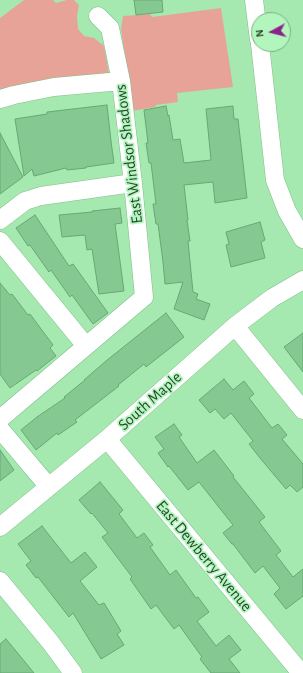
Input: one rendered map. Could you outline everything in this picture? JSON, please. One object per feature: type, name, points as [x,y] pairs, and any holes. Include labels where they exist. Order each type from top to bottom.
[{"type":"street","points":[[254,0],[256,12]]},
{"type":"street","name":"East Windsor Shadows","points":[[86,346],[144,297],[121,81],[110,28],[98,16]]},
{"type":"street","points":[[261,52],[275,180],[286,211],[303,239]]},
{"type":"street","points":[[0,99],[54,88],[121,81]]},
{"type":"street","points":[[0,220],[25,201],[133,183]]},
{"type":"street","points":[[0,241],[86,346],[1,418],[49,487]]},
{"type":"street","name":"South Maple","points":[[0,527],[107,439],[235,326],[272,298],[303,280]]},
{"type":"street","points":[[235,326],[303,410]]},
{"type":"street","name":"East Dewberry Avenue","points":[[107,439],[301,673]]},
{"type":"street","points":[[0,580],[51,643],[73,673]]},
{"type":"shaded area","points":[[24,0],[53,0],[56,3],[74,0],[79,5],[77,16],[78,29],[84,36],[94,38],[104,46],[109,74],[0,93],[0,18]]},
{"type":"shaded area","points":[[221,8],[233,87],[177,93],[178,102],[156,105],[155,107],[132,111],[121,28],[123,16],[150,14],[152,17]]},
{"type":"building","points":[[134,0],[162,0],[163,12],[136,15]]},
{"type":"building","points":[[107,105],[114,163],[67,170],[66,168],[34,176],[32,169],[24,176],[15,119],[47,114],[47,112]]},
{"type":"building","points":[[166,106],[173,140],[180,139],[184,163],[211,160],[206,109],[233,106],[234,119],[238,119],[247,198],[215,203],[213,182],[184,185],[190,241],[188,241],[193,292],[198,294],[196,299],[210,304],[204,320],[174,309],[183,282],[165,284],[158,224],[156,224],[153,204],[156,204],[151,163],[149,163],[146,143],[148,143],[144,110]]},
{"type":"building","points":[[0,133],[23,177],[0,194]]},
{"type":"building","points":[[120,208],[122,223],[115,224],[124,291],[99,294],[92,249],[87,250],[85,235],[62,237],[59,215]]},
{"type":"building","points":[[35,215],[69,266],[73,264],[108,313],[93,324],[72,295],[70,297],[51,270],[49,272],[30,245],[28,246],[16,228]]},
{"type":"building","points":[[260,222],[265,240],[261,242],[265,258],[231,267],[226,245],[229,244],[226,232]]},
{"type":"building","points":[[0,283],[10,295],[12,294],[28,315],[30,314],[53,345],[50,348],[56,356],[37,371],[36,370],[10,388],[0,374]]},
{"type":"building","points":[[166,313],[184,337],[146,367],[144,364],[118,385],[119,386],[75,420],[77,422],[58,435],[57,433],[36,450],[21,430],[65,398],[64,397],[106,361]]},
{"type":"building","points":[[303,333],[303,372],[284,347]]},
{"type":"building","points":[[224,379],[233,390],[244,381],[254,394],[249,398],[272,428],[278,424],[287,435],[282,439],[303,464],[303,487],[297,492],[290,485],[286,489],[260,458],[249,444],[253,441],[231,413],[224,419],[215,409],[210,413],[199,400]]},
{"type":"building","points":[[174,424],[182,435],[179,437],[197,463],[214,450],[234,476],[233,477],[265,517],[259,522],[281,551],[276,555],[293,577],[303,569],[303,596],[286,609],[274,594],[280,588],[263,566],[255,573],[223,533],[233,525],[199,482],[188,490],[158,453],[164,449],[155,437]]},
{"type":"building","points":[[0,450],[14,470],[0,481]]},
{"type":"building","points":[[100,482],[123,510],[119,514],[137,538],[144,533],[153,545],[150,547],[170,575],[176,570],[196,598],[198,597],[209,612],[197,621],[216,646],[229,635],[241,650],[229,659],[240,673],[211,673],[200,659],[202,657],[179,625],[174,629],[156,605],[151,609],[130,579],[132,577],[102,537],[108,533],[79,500]]},
{"type":"building","points":[[42,526],[71,563],[85,552],[97,567],[80,581],[99,605],[104,603],[121,631],[117,634],[124,645],[101,659],[73,613],[69,617],[38,577],[36,578],[26,565],[31,561],[18,544]]},
{"type":"building","points":[[6,639],[34,673],[0,673],[0,644]]}]
